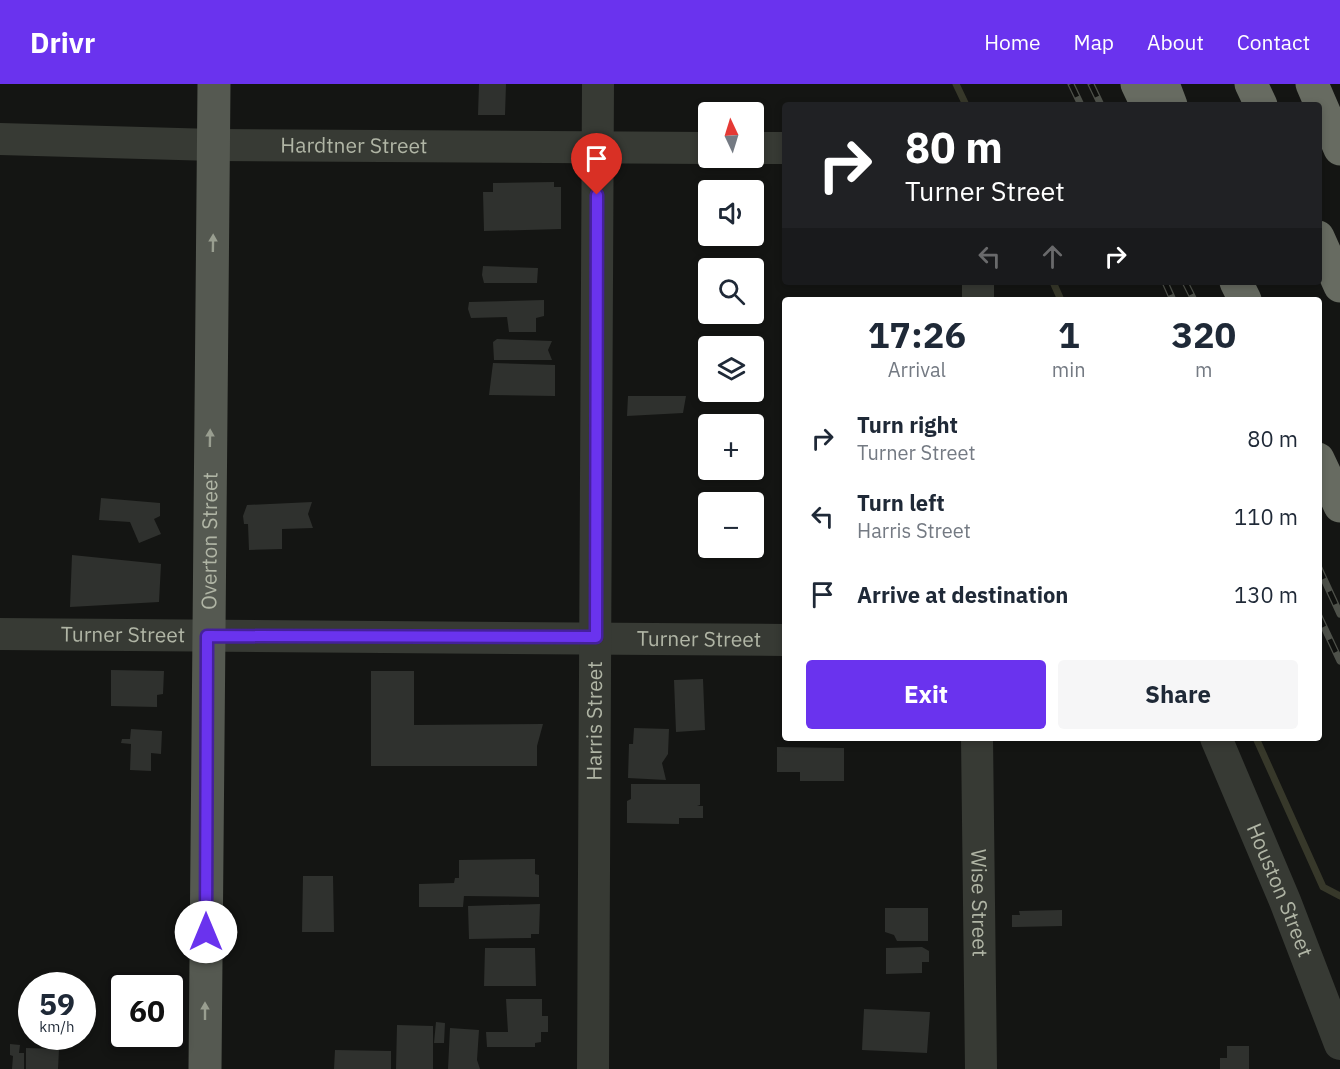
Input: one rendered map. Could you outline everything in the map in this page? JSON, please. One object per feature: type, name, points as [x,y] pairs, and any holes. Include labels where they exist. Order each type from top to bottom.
[{"type":"highway","points":[[1137,84],[1146,102]]},
{"type":"highway","points":[[1163,84],[1171,102]]},
{"type":"highway","points":[[1251,84],[1260,102]]},
{"type":"highway","points":[[1312,84],[1320,102]]},
{"type":"highway","points":[[1322,107],[1340,149]]},
{"type":"highway","points":[[1322,246],[1340,286]]},
{"type":"highway","points":[[1322,467],[1337,499]]},
{"type":"main road","name":"Overton Street","points":[[205,1069],[207,636],[214,84]]},
{"type":"street","name":"Harris Street","points":[[593,1069],[598,84]]},
{"type":"street","name":"Hardtner Street","points":[[0,139],[214,145],[698,148]]},
{"type":"street","points":[[764,148],[782,148]]},
{"type":"street","name":"Turner Street","points":[[0,634],[782,639]]},
{"type":"street","name":"Wise Street","points":[[977,741],[981,1069]]},
{"type":"street","name":"Houston Street","points":[[1217,741],[1285,901],[1340,1044]]},
{"type":"building","points":[[479,84],[506,84],[505,115],[478,115]]},
{"type":"building","points":[[554,182],[554,187],[561,187],[561,229],[484,231],[483,192],[493,192],[493,183]]},
{"type":"building","points":[[483,266],[538,268],[537,283],[484,283]]},
{"type":"building","points":[[544,300],[544,316],[536,318],[536,332],[509,332],[507,317],[471,318],[468,309],[469,302]]},
{"type":"building","points":[[497,339],[552,341],[548,350],[552,360],[494,360],[493,342]]},
{"type":"building","points":[[493,363],[555,365],[555,396],[489,395]]},
{"type":"building","points":[[628,396],[686,396],[683,413],[627,416]]},
{"type":"building","points":[[101,498],[160,503],[160,516],[154,519],[161,534],[139,543],[130,522],[99,520]]},
{"type":"building","points":[[312,502],[308,514],[313,528],[282,529],[282,549],[249,550],[248,524],[244,524],[243,516],[247,505]]},
{"type":"building","points":[[72,555],[161,564],[159,602],[70,607]]},
{"type":"building","points":[[111,670],[164,671],[163,694],[157,695],[157,707],[111,706]]},
{"type":"building","points":[[371,671],[414,671],[414,725],[543,724],[537,746],[537,766],[371,766]]},
{"type":"building","points":[[703,679],[705,730],[676,732],[674,680]]},
{"type":"building","points":[[634,728],[669,729],[668,754],[662,763],[666,780],[628,778],[629,744],[633,744]]},
{"type":"building","points":[[131,729],[162,731],[161,754],[151,753],[151,771],[130,770],[131,744],[121,743],[122,739],[130,739]]},
{"type":"building","points":[[777,747],[844,748],[844,781],[800,781],[800,772],[777,772]]},
{"type":"building","points":[[631,784],[700,784],[700,805],[697,806],[703,806],[703,818],[679,818],[679,824],[627,823],[627,801],[631,799]]},
{"type":"building","points":[[535,859],[535,874],[539,875],[539,897],[464,896],[463,907],[419,907],[419,884],[454,883],[455,878],[459,878],[459,860]]},
{"type":"building","points":[[303,876],[333,876],[334,932],[302,932]]},
{"type":"building","points":[[540,904],[539,934],[531,934],[531,938],[469,939],[468,906]]},
{"type":"building","points":[[885,908],[928,908],[928,941],[897,941],[894,935],[885,932]]},
{"type":"building","points":[[1062,910],[1062,926],[1012,927],[1012,915],[1020,915],[1019,911]]},
{"type":"building","points":[[922,947],[929,951],[929,962],[922,962],[922,973],[886,974],[886,948]]},
{"type":"building","points":[[485,948],[535,948],[536,986],[484,986]]},
{"type":"building","points":[[506,999],[542,999],[542,1016],[548,1016],[548,1032],[541,1032],[541,1042],[535,1043],[535,1047],[487,1047],[486,1032],[508,1032]]},
{"type":"building","points":[[864,1009],[930,1012],[927,1053],[862,1050]]},
{"type":"building","points":[[436,1022],[445,1023],[444,1043],[434,1043]]},
{"type":"building","points":[[397,1025],[433,1026],[433,1069],[396,1069]]},
{"type":"building","points":[[450,1028],[479,1030],[477,1060],[480,1069],[448,1069]]},
{"type":"building","points":[[10,1044],[18,1045],[19,1053],[24,1053],[24,1069],[12,1069],[13,1056],[10,1055]]},
{"type":"building","points":[[1227,1046],[1249,1046],[1249,1069],[1220,1069],[1220,1058],[1227,1058]]},
{"type":"building","points":[[26,1050],[59,1050],[58,1069],[26,1069]]},
{"type":"building","points":[[335,1050],[391,1051],[391,1069],[334,1069]]},
{"type":"waterway","points":[[956,84],[965,102]]},
{"type":"waterway","points":[[1054,285],[1060,297]]},
{"type":"waterway","points":[[1257,741],[1323,887],[1340,896]]},
{"type":"railway","points":[[1071,84],[1080,102]]},
{"type":"railway","points":[[1091,84],[1100,102]]},
{"type":"railway","points":[[1166,285],[1172,297]]},
{"type":"railway","points":[[1186,285],[1192,297]]},
{"type":"railway","points":[[1322,575],[1340,614]]},
{"type":"railway","points":[[1322,623],[1340,661]]},
{"type":"route","points":[[206,932],[207,636],[596,637],[597,195]]}]
